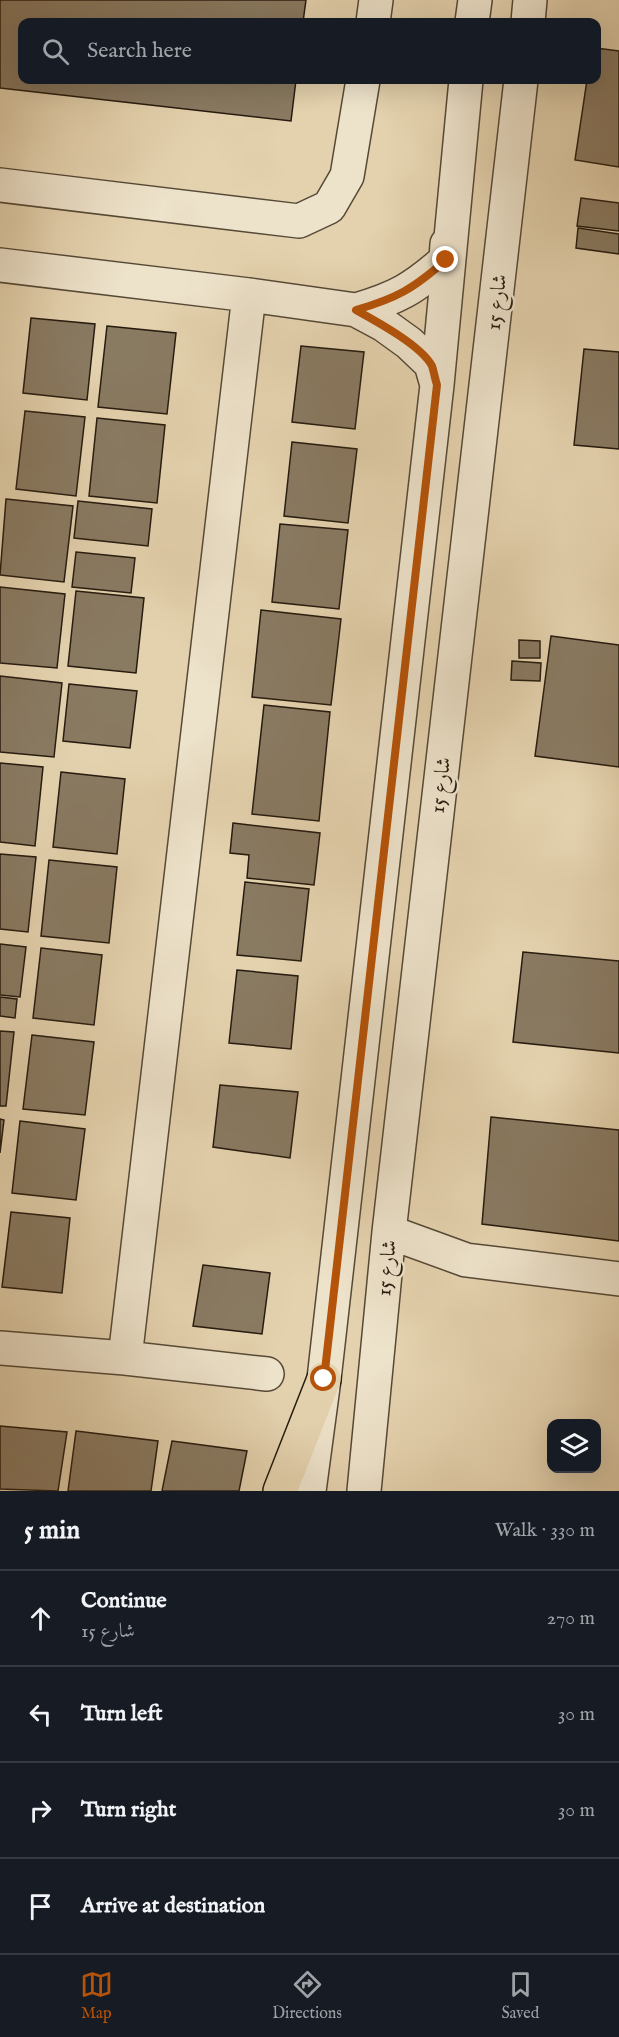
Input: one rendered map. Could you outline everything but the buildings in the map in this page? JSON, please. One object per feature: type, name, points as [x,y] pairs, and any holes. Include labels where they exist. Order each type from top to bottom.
[{"type":"main road","points":[[280,1491],[324,1379]]},
{"type":"street","points":[[373,18],[376,0]]},
{"type":"street","points":[[473,18],[475,0]]},
{"type":"street","points":[[528,18],[530,0]]},
{"type":"street","points":[[0,185],[299,221],[329,207],[347,176],[362,84]]},
{"type":"street","points":[[356,310],[389,300],[420,283],[446,260],[466,84]]},
{"type":"street","points":[[309,1491],[324,1379],[437,385],[466,84]]},
{"type":"street","name":"شارع 15","points":[[363,1491],[389,1232],[521,84]]},
{"type":"street","points":[[0,265],[356,310],[384,325],[409,343],[431,364],[437,385]]},
{"type":"street","points":[[125,1358],[249,295]]},
{"type":"street","points":[[389,1232],[466,1260],[619,1280]]},
{"type":"street","points":[[0,1348],[125,1358],[267,1374]]},
{"type":"route","points":[[324,1379],[437,385],[431,364],[409,343],[384,325],[356,310],[389,300],[420,283],[446,260]]}]
